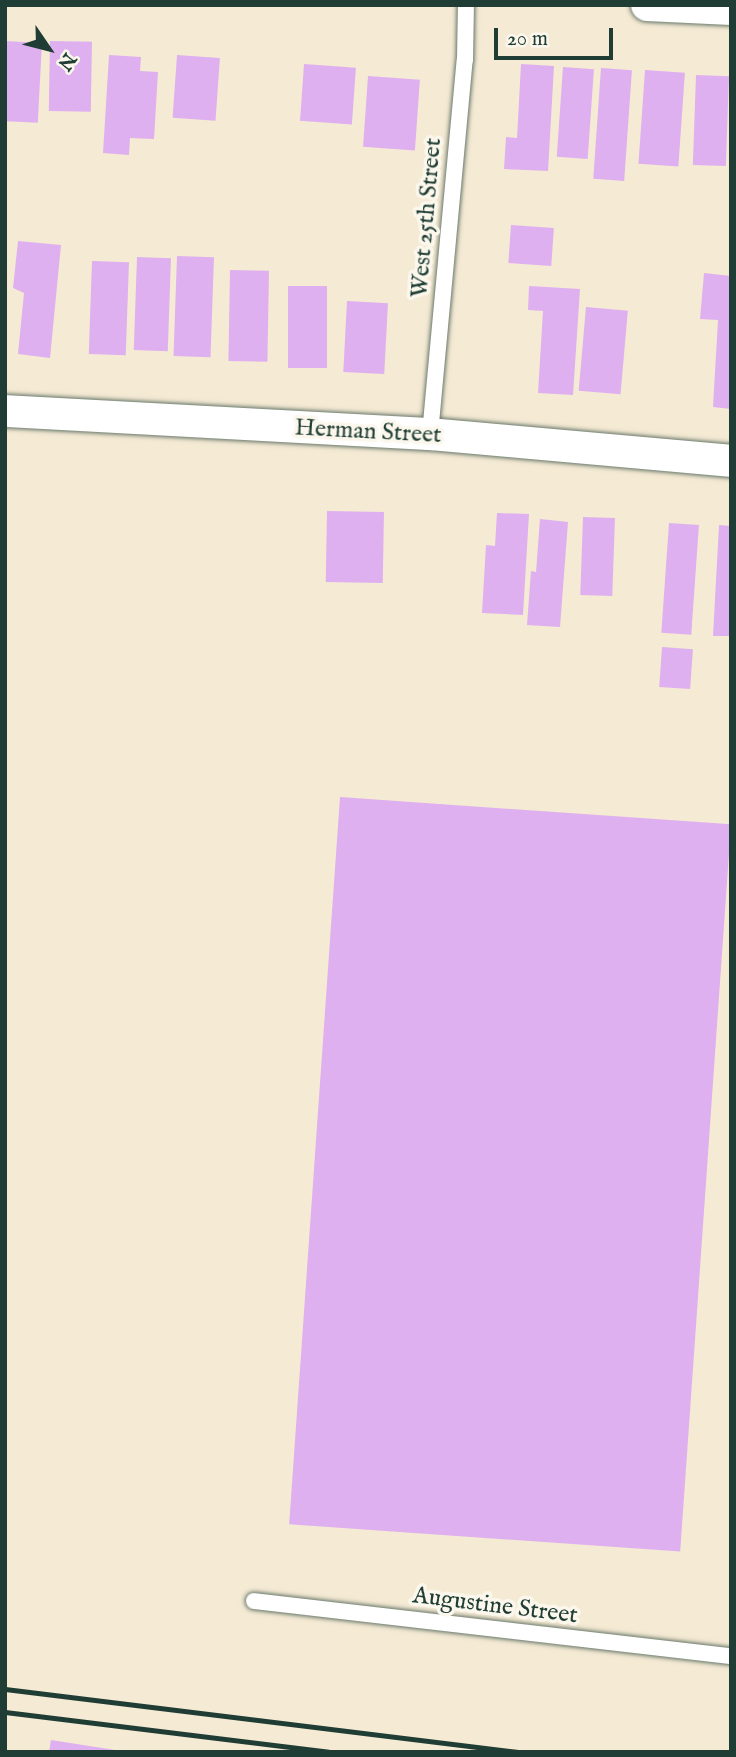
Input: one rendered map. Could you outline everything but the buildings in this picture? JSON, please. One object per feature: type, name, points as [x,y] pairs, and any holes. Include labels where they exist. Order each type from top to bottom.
[{"type":"street","points":[[647,5],[731,9]]},
{"type":"street","name":"Herman Street","points":[[5,411],[265,428],[430,434],[731,461]]},
{"type":"lane","name":"West 25th Street","points":[[430,434],[465,60],[466,5]]},
{"type":"lane","name":"Augustine Street","points":[[254,1601],[731,1656]]},
{"type":"railway","points":[[5,1689],[518,1752]]},
{"type":"railway","points":[[5,1712],[329,1752]]}]
